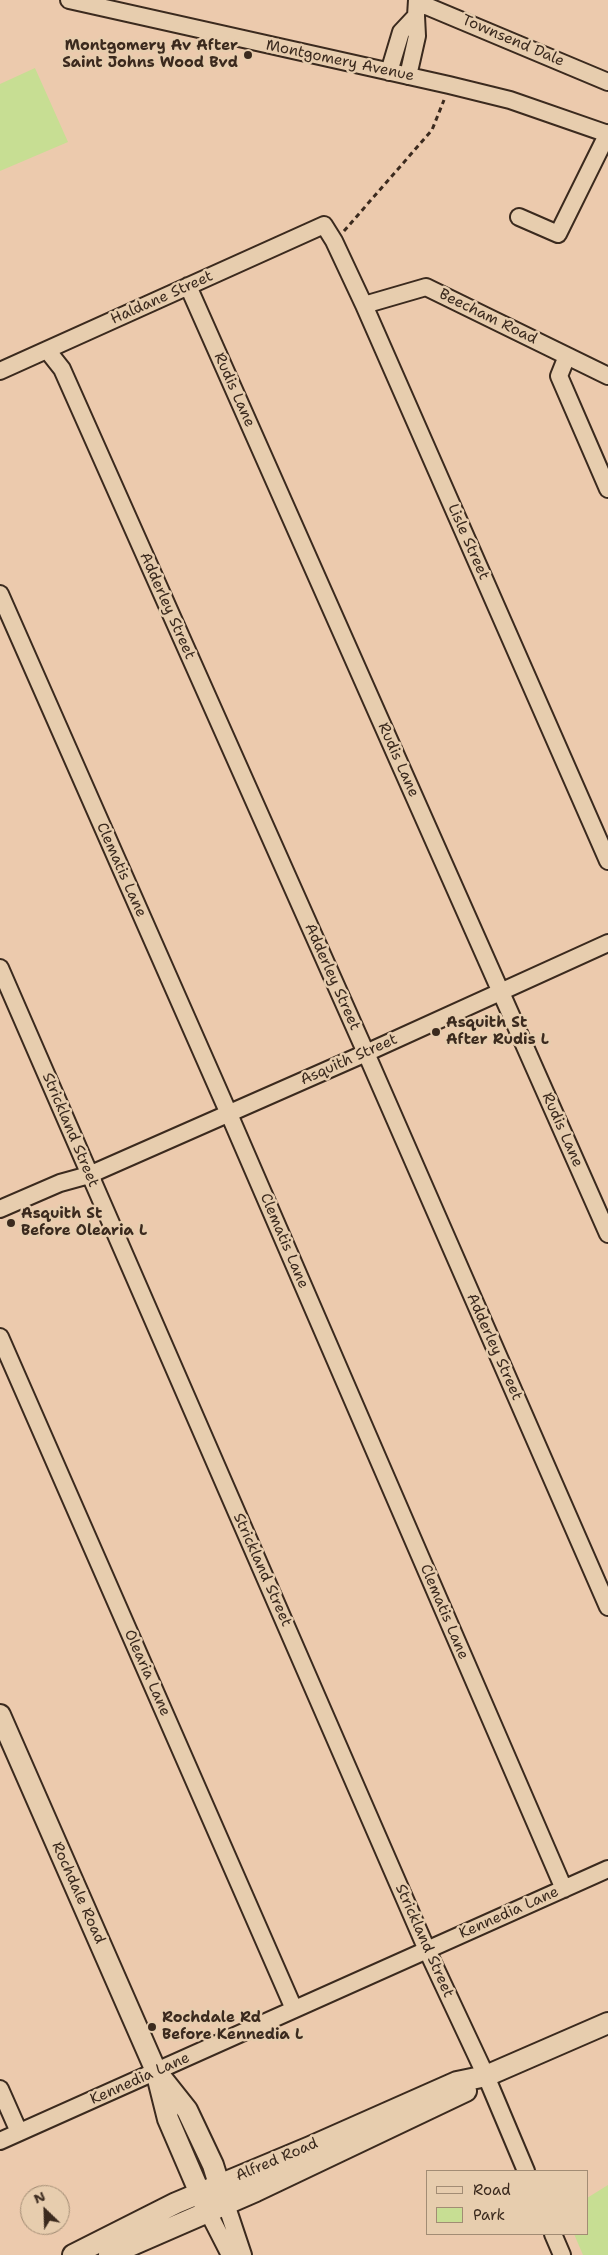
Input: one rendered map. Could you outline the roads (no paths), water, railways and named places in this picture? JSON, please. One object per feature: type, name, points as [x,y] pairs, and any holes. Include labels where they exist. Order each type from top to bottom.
[{"type":"main road","name":"Rochdale Road","points":[[0,1715],[156,2071],[168,2120],[200,2193],[217,2208]]},
{"type":"main road","name":"Alfred Road","points":[[73,2255],[169,2206],[457,2082],[486,2076],[608,2022]]},
{"type":"main road","name":"Rochdale Road","points":[[156,2071],[187,2110],[213,2165],[220,2185],[217,2208]]},
{"type":"main road","name":"Alfred Road","points":[[109,2255],[217,2208],[462,2095],[486,2076]]},
{"type":"street","name":"Montgomery Avenue","points":[[69,0],[450,85],[510,100],[608,134]]},
{"type":"street","points":[[389,72],[401,32],[417,6]]},
{"type":"street","points":[[408,76],[417,36],[417,6]]},
{"type":"street","name":"Townsend Dale","points":[[417,6],[608,82]]},
{"type":"street","points":[[518,217],[558,234],[608,134]]},
{"type":"street","name":"Haldane Street","points":[[0,371],[324,225]]},
{"type":"street","name":"Lisle Street","points":[[324,225],[334,241],[364,305],[608,861]]},
{"type":"street","name":"Rudis Lane","points":[[188,286],[608,1234]]},
{"type":"street","name":"Beecham Road","points":[[364,305],[426,287],[608,376]]},
{"type":"street","name":"Adderley Street","points":[[47,350],[62,369],[366,1053],[608,1607]]},
{"type":"street","points":[[568,356],[559,376],[608,489]]},
{"type":"street","name":"Clematis Lane","points":[[0,594],[229,1114],[564,1889]]},
{"type":"street","name":"Asquith Street","points":[[0,1209],[60,1183],[89,1175],[229,1114],[608,943]]},
{"type":"street","name":"Strickland Street","points":[[0,968],[427,1950],[486,2076],[526,2170]]},
{"type":"street","name":"Asquith Street","points":[[0,1221],[63,1193],[89,1175]]},
{"type":"street","name":"Olearia Lane","points":[[0,1337],[294,2009]]},
{"type":"street","name":"Kennedia Lane","points":[[0,2141],[608,1869]]},
{"type":"street","points":[[0,2088],[19,2132]]},
{"type":"street","points":[[217,2208],[230,2255]]},
{"type":"street","points":[[217,2208],[244,2255]]},
{"type":"street","points":[[553,2235],[562,2255]]},
{"type":"place","name":"Montgomery Av After Saint Johns Wood Bvd","points":[[248,55]]},
{"type":"place","name":"Asquith St After Rudis L","points":[[436,1032]]},
{"type":"place","name":"Asquith St Before Olearia L","points":[[11,1223]]},
{"type":"place","name":"Rochdale Rd Before Kennedia L","points":[[152,2027]]}]
